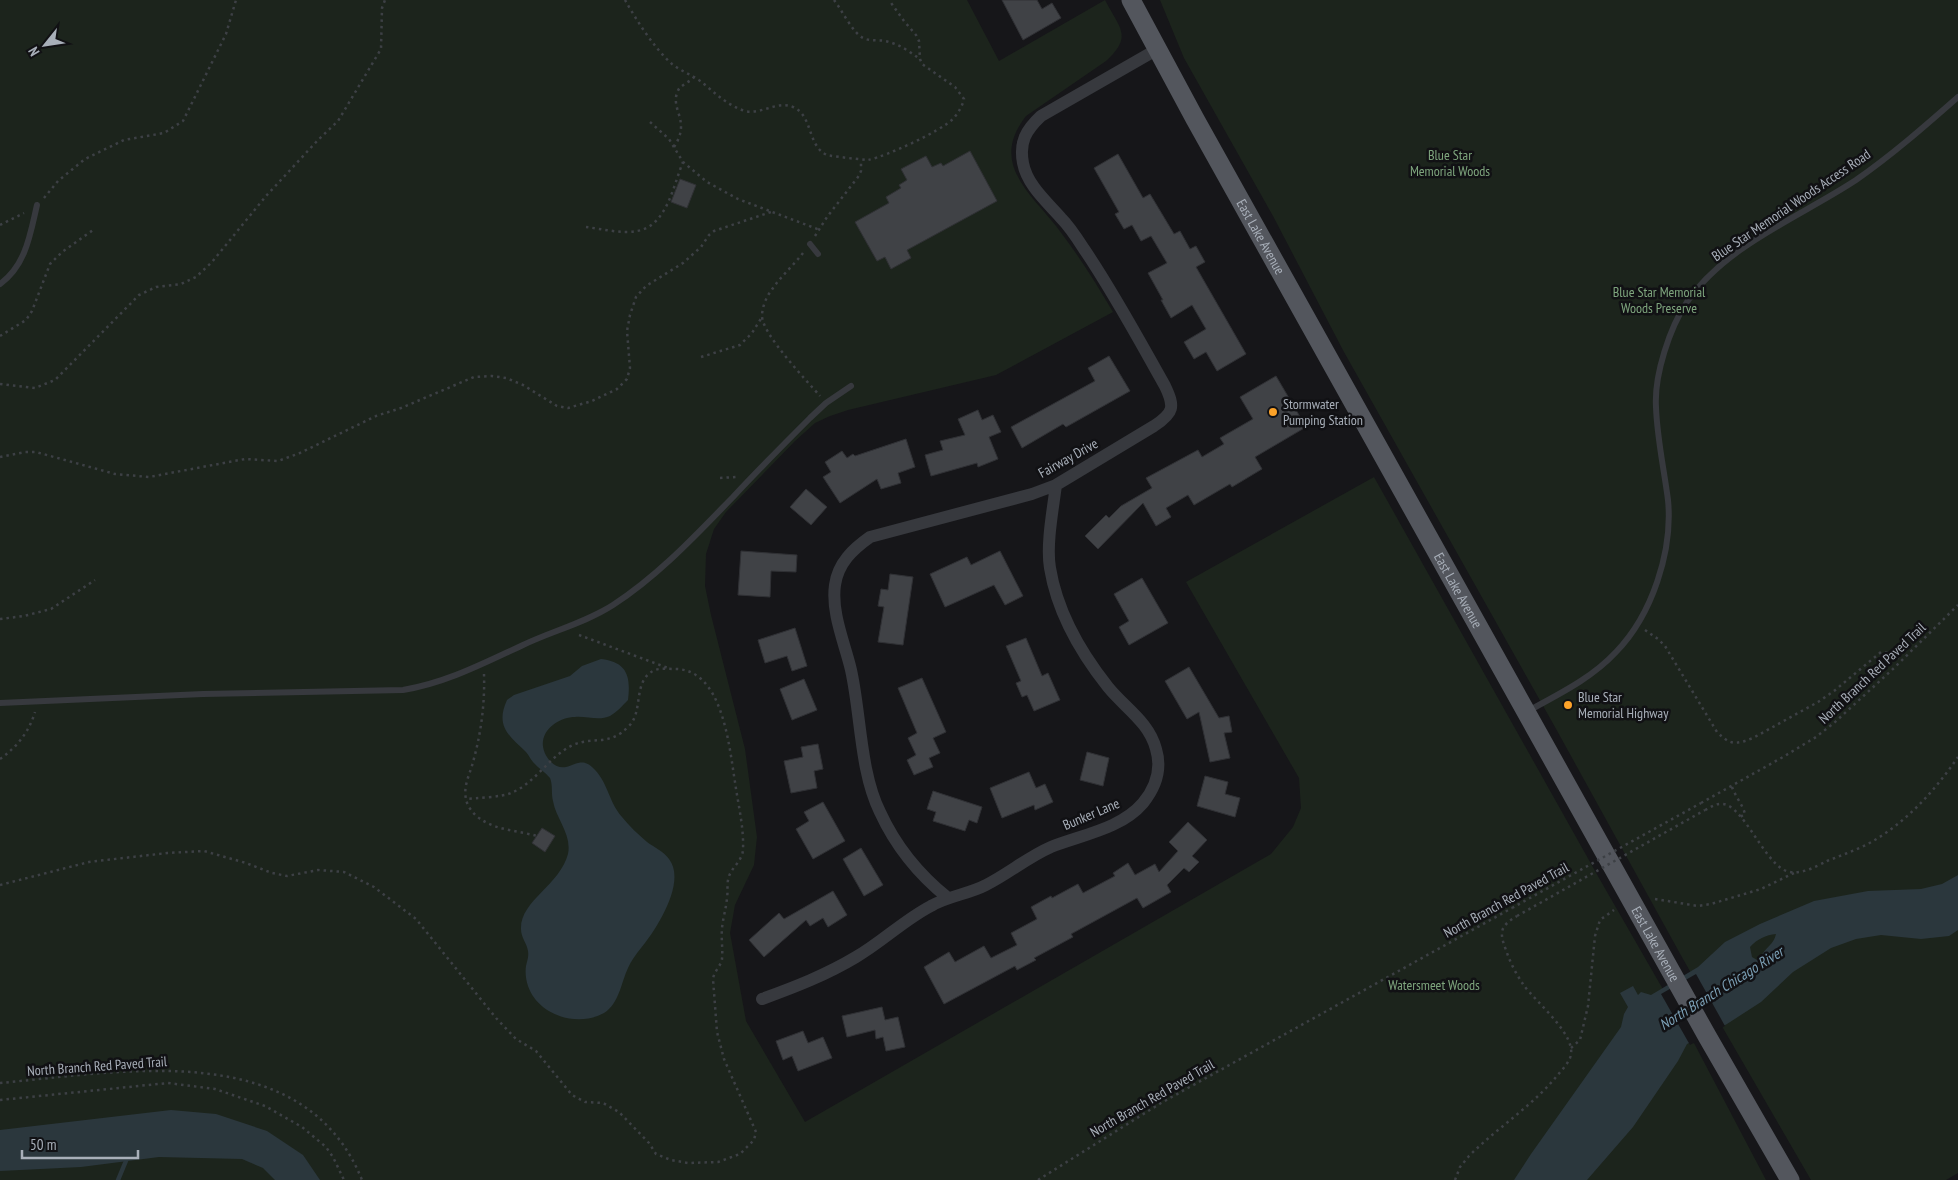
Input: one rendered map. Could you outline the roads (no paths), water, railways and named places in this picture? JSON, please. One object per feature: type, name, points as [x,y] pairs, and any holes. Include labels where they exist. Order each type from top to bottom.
[{"type":"main road","name":"East Lake Avenue","points":[[1131,0],[1156,50],[1707,1036],[1790,1180]]},
{"type":"street","name":"Fairway Drive","points":[[948,898],[926,880],[908,859],[892,836],[878,810],[870,784],[855,689],[835,604],[835,585],[846,558],[856,546],[870,537],[1032,494],[1056,485],[1166,418],[1172,408],[1171,400],[1105,280],[1063,220],[1040,195],[1028,177],[1023,165],[1022,150],[1024,137],[1041,116],[1156,50]]},
{"type":"street","name":"Bunker Lane","points":[[762,999],[804,984],[856,957],[919,912],[948,898],[986,886],[1029,858],[1049,848],[1113,825],[1130,815],[1142,804],[1155,785],[1159,768],[1157,750],[1152,736],[1137,715],[1110,689],[1087,658],[1059,602],[1050,566],[1050,535],[1056,485]]},
{"type":"lane","name":"Blue Star Memorial Woods Access Road","points":[[1527,712],[1572,687],[1596,670],[1616,652],[1636,625],[1648,604],[1663,563],[1668,532],[1668,503],[1656,404],[1660,370],[1670,333],[1687,301],[1731,257],[1858,178],[1926,125],[1958,97]]},
{"type":"lane","points":[[0,284],[11,276],[26,251],[37,205]]},
{"type":"lane","points":[[810,244],[818,254]]},
{"type":"lane","points":[[0,703],[37,703],[203,694],[403,690],[447,680],[612,606],[644,583],[706,525],[826,403],[851,386]]},
{"type":"water","points":[[601,659],[617,663],[622,667],[628,677],[628,700],[610,716],[597,718],[570,717],[554,724],[544,736],[544,751],[549,760],[557,766],[566,767],[585,763],[592,767],[601,778],[617,811],[647,842],[669,859],[674,869],[674,880],[672,893],[661,918],[635,955],[613,1004],[604,1013],[593,1017],[571,1019],[549,1011],[540,1005],[533,996],[526,979],[528,953],[521,929],[522,919],[533,901],[564,865],[568,854],[568,840],[552,798],[550,778],[509,735],[503,724],[503,717],[507,700],[514,695],[570,676],[582,666]]},
{"type":"water","name":"North Branch Chicago River","points":[[1958,875],[1958,930],[1949,936],[1921,939],[1881,935],[1856,939],[1831,948],[1793,972],[1761,1002],[1727,1024],[1687,1044],[1678,1061],[1633,1127],[1587,1180],[1514,1180],[1621,1027],[1628,1007],[1620,993],[1633,986],[1638,995],[1641,992],[1651,995],[1698,967],[1725,942],[1760,924],[1814,901],[1868,891],[1921,889],[1942,884]],"holes":[[[1776,934],[1761,957],[1757,960],[1752,957],[1750,947],[1756,942],[1765,936]]]},
{"type":"water","points":[[171,1110],[216,1114],[267,1131],[303,1155],[320,1180],[275,1180],[263,1168],[242,1159],[159,1157],[81,1167],[0,1171],[0,1130]]},
{"type":"waterway","points":[[118,1180],[128,1156]]},
{"type":"place","name":"Stormwater Pumping Station","points":[[1273,412]]},
{"type":"place","name":"Blue Star Memorial Highway","points":[[1568,705]]},
{"type":"park label","name":"Blue Star Memorial Woods","points":[[1450,164]]},
{"type":"park label","name":"Blue Star Memorial Woods Preserve","points":[[1659,300]]},
{"type":"park label","name":"Watersmeet Woods","points":[[1434,985]]}]
